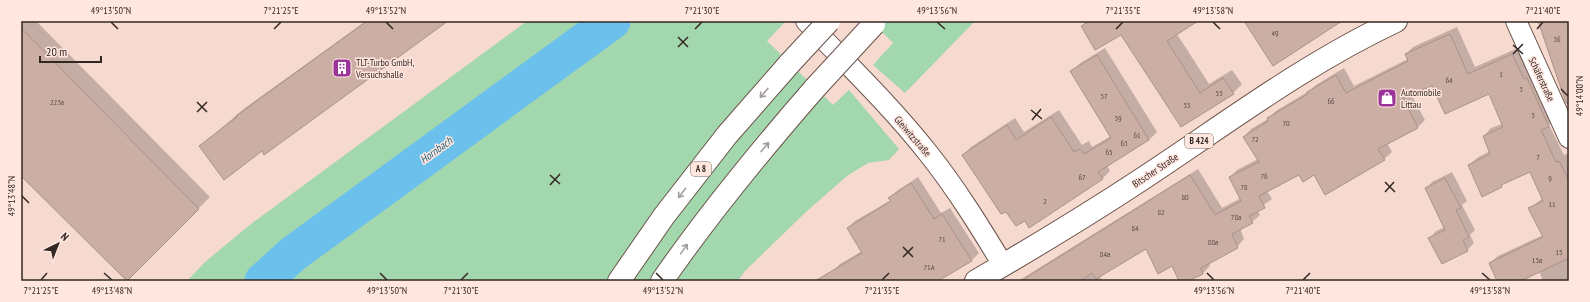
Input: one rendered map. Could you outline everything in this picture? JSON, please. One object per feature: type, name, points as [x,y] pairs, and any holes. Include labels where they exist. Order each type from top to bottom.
[{"type":"main road","name":"A 8","points":[[619,281],[664,216],[717,148],[790,63],[829,21]]},
{"type":"main road","name":"Bitscher Straße","points":[[989,275],[1138,182],[1267,94],[1329,55],[1396,21]]},
{"type":"main road","points":[[662,281],[692,238],[748,167],[815,88],[876,23]]},
{"type":"street","name":"Gleiwitzstraße","points":[[806,21],[896,116],[928,153],[956,191],[989,275]]},
{"type":"street","name":"Schäferstraße","points":[[1516,21],[1569,138]]},
{"type":"green space","points":[[527,21],[783,21],[784,23],[767,41],[833,105],[849,90],[899,149],[889,160],[868,163],[847,176],[807,211],[745,271],[738,281],[187,281],[205,262],[251,224]]},
{"type":"green space","points":[[871,21],[975,21],[905,93],[873,65],[893,43]]},
{"type":"building","name":"TLT-Turbo GmbH, Versuchshalle","points":[[367,21],[448,21],[264,155],[262,151],[224,180],[199,146],[237,117],[236,116]]},
{"type":"building","points":[[1090,21],[1198,21],[1167,41],[1200,93],[1223,78],[1234,94],[1181,127],[1121,35],[1095,50],[1081,26]]},
{"type":"building","points":[[1244,21],[1342,21],[1273,66]]},
{"type":"building","points":[[1538,21],[1569,21],[1569,103],[1566,103]]},
{"type":"building","points":[[21,28],[199,209],[127,281],[21,176]]},
{"type":"building","points":[[1450,34],[1468,74],[1512,54],[1524,79],[1527,78],[1549,127],[1541,130],[1556,162],[1559,161],[1569,181],[1569,258],[1521,281],[1497,281],[1489,263],[1543,237],[1528,208],[1543,201],[1530,172],[1501,185],[1502,187],[1482,197],[1468,165],[1490,154],[1483,136],[1503,127],[1489,94],[1445,114],[1432,86],[1403,98],[1418,128],[1378,149],[1385,160],[1325,195],[1314,175],[1303,182],[1299,175],[1259,196],[1265,208],[1249,216],[1253,223],[1232,234],[1238,248],[1201,268],[1203,274],[1188,281],[1179,281],[1172,266],[1158,274],[1146,249],[1096,279],[1092,273],[1080,281],[1021,281],[1190,175],[1215,215],[1241,201],[1229,177],[1259,162],[1243,137],[1268,121],[1267,118],[1308,94],[1307,92],[1336,75],[1346,93],[1408,61],[1405,54]]},
{"type":"building","points":[[1097,55],[1149,140],[1098,172],[1103,179],[1029,228],[1025,221],[1016,226],[1006,212],[1001,214],[962,155],[1007,125],[1016,140],[1051,117],[1074,152],[1080,149],[1084,154],[1111,138],[1070,71]]},
{"type":"building","points":[[1445,178],[1461,208],[1456,210],[1469,237],[1463,240],[1468,251],[1442,264],[1428,238],[1445,230],[1425,188]]},
{"type":"building","points":[[911,183],[934,219],[942,214],[972,261],[938,281],[815,281],[862,253],[847,228],[891,201],[888,198]]},
{"type":"waterway","name":"Hornbach","points":[[263,281],[293,254],[612,21]]},
{"type":"place","name":"TLT-Turbo GmbH, Versuchshalle","points":[[342,68]]},
{"type":"place","name":"Automobile Littau","points":[[1387,98]]}]
